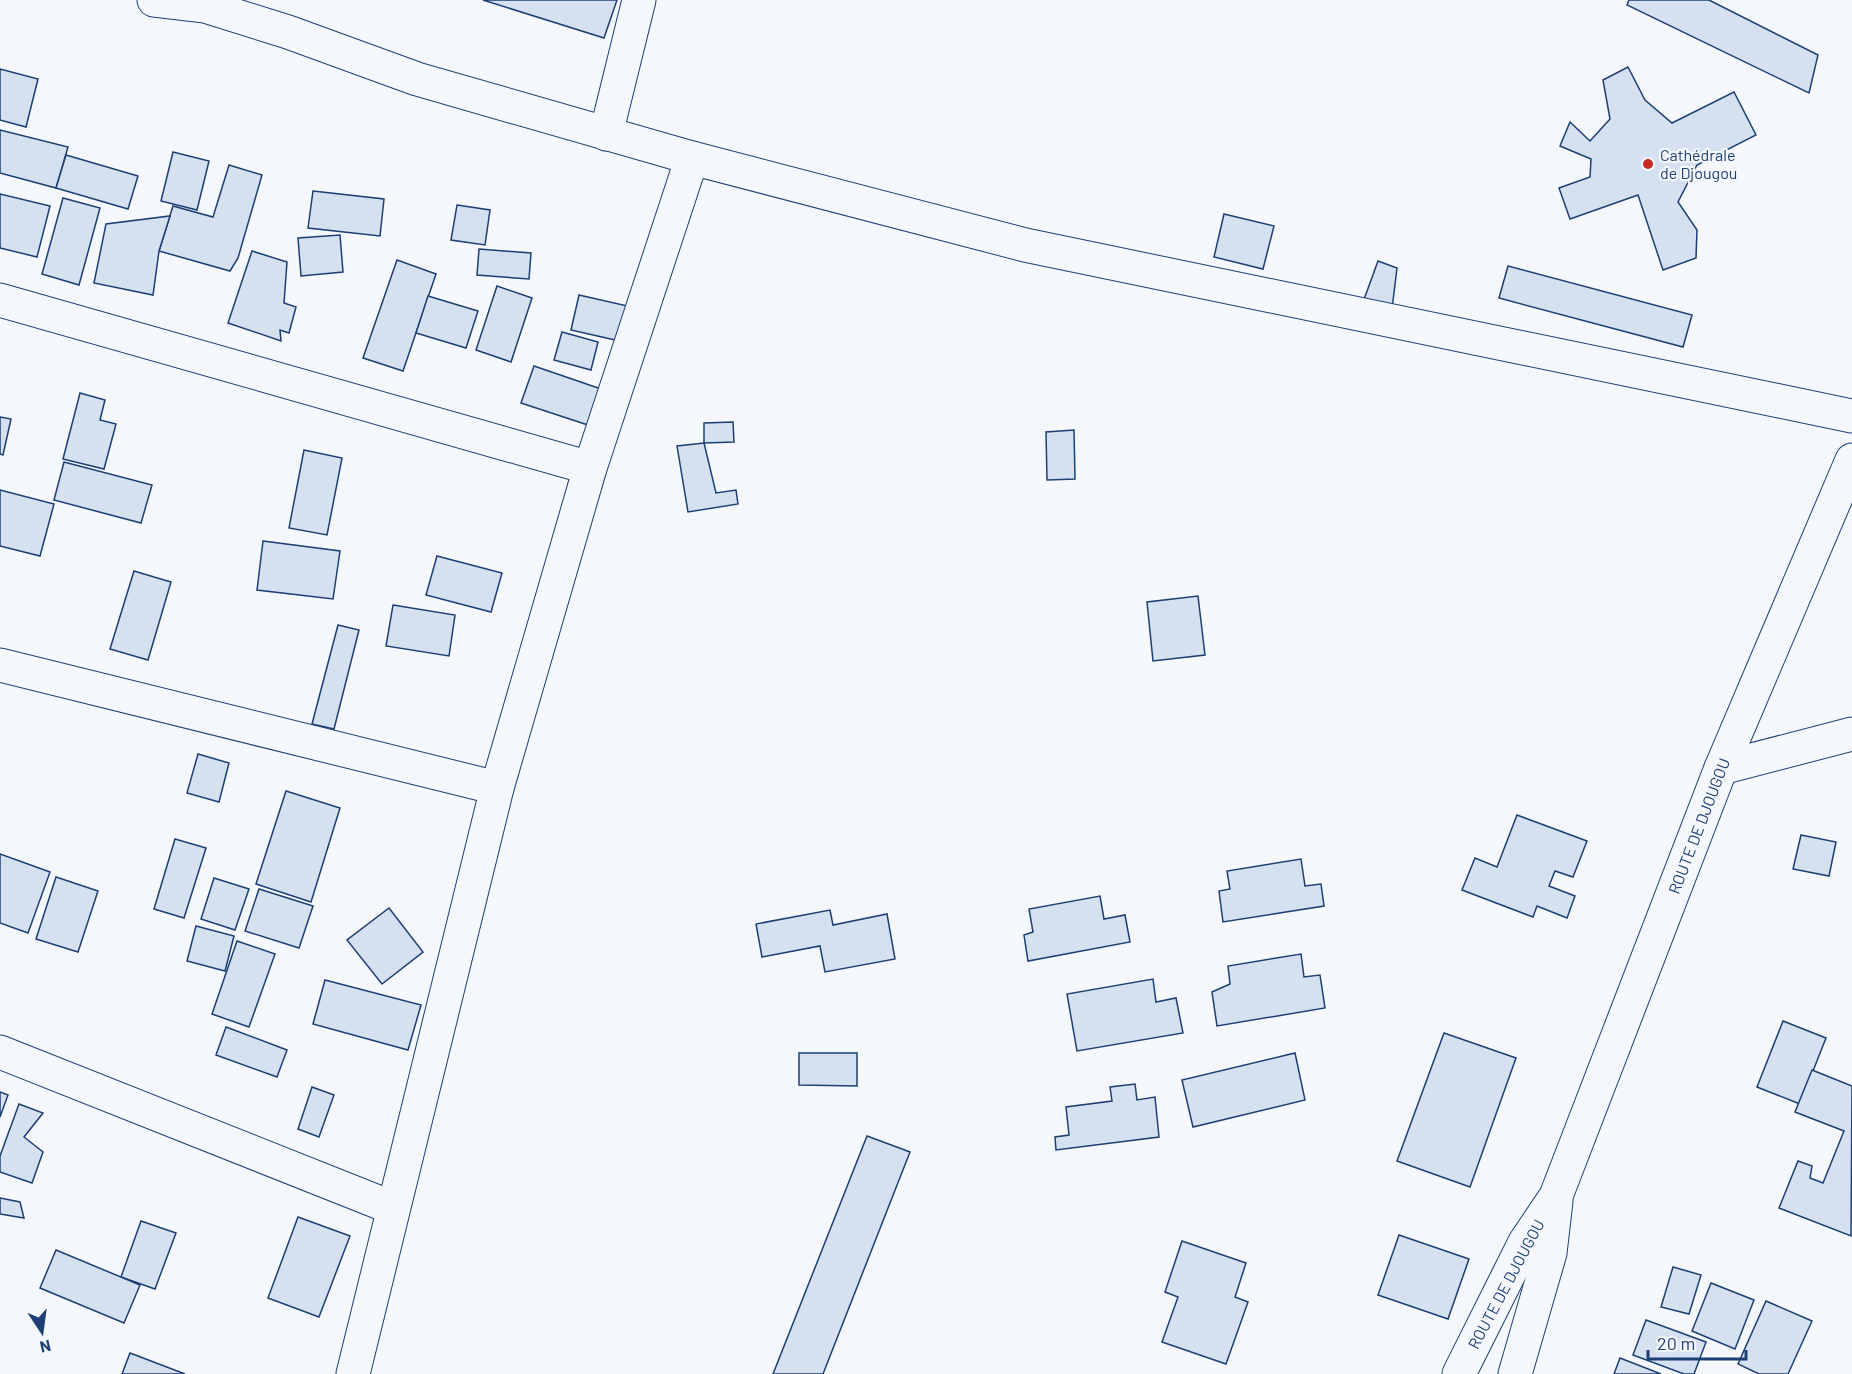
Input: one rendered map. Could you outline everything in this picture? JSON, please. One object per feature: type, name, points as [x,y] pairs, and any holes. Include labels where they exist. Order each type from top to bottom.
[{"type":"main road","points":[[154,0],[205,6],[288,32],[417,79],[692,158],[1024,245],[1852,416]]},
{"type":"main road","points":[[606,134],[639,0]]},
{"type":"main road","points":[[353,1374],[497,788],[590,468],[692,158]]},
{"type":"main road","points":[[0,300],[590,468]]},
{"type":"main road","name":"ROUTE DE DJOUGOU","points":[[1459,1374],[1525,1242],[1556,1196],[1721,768],[1852,460]]},
{"type":"main road","points":[[0,665],[497,788]]},
{"type":"main road","points":[[1721,768],[1852,734]]},
{"type":"main road","points":[[0,1053],[393,1208]]},
{"type":"main road","name":"ROUTE DE DJOUGOU","points":[[1515,1374],[1550,1253],[1556,1196]]},
{"type":"building","points":[[483,0],[617,0],[604,38]]},
{"type":"building","points":[[1629,0],[1709,0],[1818,55],[1809,93],[1627,5]]},
{"type":"building","points":[[1628,67],[1645,100],[1672,123],[1734,92],[1756,135],[1697,165],[1678,202],[1697,230],[1696,258],[1663,270],[1638,195],[1570,219],[1559,188],[1590,177],[1591,159],[1560,146],[1570,122],[1590,141],[1610,119],[1603,80]]},
{"type":"building","points":[[0,69],[38,79],[26,127],[0,120]]},
{"type":"building","points":[[0,130],[68,147],[56,188],[0,173]]},
{"type":"building","points":[[173,152],[209,161],[197,210],[161,201]]},
{"type":"building","points":[[66,155],[138,176],[128,209],[56,188]]},
{"type":"building","points":[[229,165],[262,175],[238,258],[230,271],[159,251],[173,206],[213,217]]},
{"type":"building","points":[[313,191],[384,199],[380,236],[308,228]]},
{"type":"building","points":[[0,194],[50,206],[37,257],[0,248]]},
{"type":"building","points":[[63,198],[100,208],[79,285],[42,274]]},
{"type":"building","points":[[457,205],[490,210],[485,245],[451,240]]},
{"type":"building","points":[[1224,214],[1274,226],[1263,269],[1214,257]]},
{"type":"building","points":[[170,216],[159,251],[153,295],[94,283],[106,224]]},
{"type":"building","points":[[340,235],[343,272],[301,276],[298,238]]},
{"type":"building","points":[[479,249],[531,253],[529,279],[477,275]]},
{"type":"building","points":[[252,251],[287,262],[284,303],[296,307],[289,333],[280,330],[281,341],[228,323]]},
{"type":"building","points":[[397,260],[436,274],[403,371],[363,358]]},
{"type":"building","points":[[1378,261],[1397,268],[1392,309],[1362,305]]},
{"type":"building","points":[[1508,266],[1692,315],[1683,347],[1499,298]]},
{"type":"building","points":[[497,286],[532,298],[511,362],[476,350]]},
{"type":"building","points":[[579,295],[632,307],[624,342],[571,330]]},
{"type":"building","points":[[428,296],[478,311],[466,348],[416,333]]},
{"type":"building","points":[[562,332],[598,342],[591,370],[554,360]]},
{"type":"building","points":[[534,366],[604,390],[591,426],[521,403]]},
{"type":"building","points":[[80,393],[105,400],[100,420],[116,424],[104,469],[63,459]]},
{"type":"building","points":[[0,417],[11,419],[3,455],[0,454]]},
{"type":"building","points":[[733,422],[734,442],[704,443],[704,423]]},
{"type":"building","points":[[1074,430],[1075,479],[1047,480],[1046,432]]},
{"type":"building","points":[[704,443],[716,493],[736,490],[738,504],[688,512],[677,446]]},
{"type":"building","points":[[304,450],[342,458],[327,535],[289,528]]},
{"type":"building","points":[[64,462],[152,485],[141,523],[54,500]]},
{"type":"building","points":[[0,490],[54,504],[40,556],[0,546]]},
{"type":"building","points":[[263,541],[340,551],[333,599],[257,590]]},
{"type":"building","points":[[437,556],[502,573],[491,612],[426,595]]},
{"type":"building","points":[[134,571],[171,582],[148,660],[110,649]]},
{"type":"building","points":[[1198,596],[1205,655],[1153,661],[1147,602]]},
{"type":"building","points":[[393,605],[455,615],[449,656],[386,646]]},
{"type":"building","points":[[338,625],[359,630],[334,729],[312,724]]},
{"type":"building","points":[[198,754],[229,763],[219,802],[187,793]]},
{"type":"building","points":[[286,791],[340,808],[311,902],[256,884]]},
{"type":"building","points":[[1517,815],[1587,841],[1573,877],[1555,871],[1549,886],[1575,896],[1567,918],[1537,906],[1533,917],[1462,890],[1475,858],[1497,867]]},
{"type":"building","points":[[1801,835],[1836,842],[1829,876],[1793,869]]},
{"type":"building","points":[[175,839],[206,848],[184,918],[154,909]]},
{"type":"building","points":[[0,854],[50,872],[28,933],[0,923]]},
{"type":"building","points":[[1301,859],[1305,886],[1321,884],[1324,906],[1223,922],[1219,891],[1230,889],[1227,871]]},
{"type":"building","points":[[56,877],[98,891],[78,952],[36,939]]},
{"type":"building","points":[[214,878],[249,889],[235,930],[201,919]]},
{"type":"building","points":[[259,889],[313,906],[299,948],[245,931]]},
{"type":"building","points":[[1100,896],[1104,919],[1125,915],[1130,942],[1028,961],[1024,935],[1033,932],[1029,909]]},
{"type":"building","points":[[389,908],[423,952],[382,984],[347,940]]},
{"type":"building","points":[[830,910],[833,925],[887,914],[895,959],[825,972],[820,946],[762,957],[756,924]]},
{"type":"building","points":[[196,926],[234,936],[225,971],[187,961]]},
{"type":"building","points":[[237,941],[275,954],[249,1027],[212,1014]]},
{"type":"building","points":[[1301,954],[1304,977],[1320,975],[1325,1008],[1217,1026],[1212,992],[1230,984],[1228,966]]},
{"type":"building","points":[[1153,979],[1156,1002],[1176,998],[1183,1033],[1077,1051],[1067,994]]},
{"type":"building","points":[[325,980],[421,1005],[408,1050],[313,1024]]},
{"type":"building","points":[[1783,1021],[1826,1038],[1800,1104],[1757,1087]]},
{"type":"building","points":[[226,1027],[287,1050],[277,1077],[216,1055]]},
{"type":"building","points":[[1444,1033],[1516,1058],[1470,1187],[1397,1161]]},
{"type":"building","points":[[799,1053],[857,1053],[857,1086],[799,1085]]},
{"type":"building","points":[[1295,1053],[1305,1100],[1193,1127],[1182,1080]]},
{"type":"building","points":[[1812,1070],[1852,1086],[1851,1236],[1779,1208],[1798,1161],[1812,1166],[1810,1178],[1823,1183],[1844,1131],[1795,1112]]},
{"type":"building","points":[[1135,1084],[1137,1100],[1155,1097],[1159,1137],[1056,1150],[1055,1137],[1069,1135],[1066,1107],[1112,1101],[1110,1087]]},
{"type":"building","points":[[312,1087],[334,1095],[319,1137],[298,1129]]},
{"type":"building","points":[[0,1092],[8,1095],[0,1117]]},
{"type":"building","points":[[19,1104],[43,1113],[24,1137],[43,1152],[32,1183],[0,1172],[0,1156]]},
{"type":"building","points":[[867,1136],[910,1152],[823,1374],[773,1374]]},
{"type":"building","points":[[0,1198],[20,1202],[24,1218],[0,1214]]},
{"type":"building","points":[[298,1217],[350,1236],[319,1317],[268,1298]]},
{"type":"building","points":[[141,1221],[176,1233],[155,1289],[121,1277]]},
{"type":"building","points":[[1399,1235],[1469,1259],[1448,1319],[1378,1295]]},
{"type":"building","points":[[1182,1241],[1246,1263],[1235,1297],[1248,1302],[1226,1364],[1162,1342],[1178,1297],[1165,1292]]},
{"type":"building","points":[[56,1250],[140,1285],[124,1323],[40,1288]]},
{"type":"building","points":[[1673,1267],[1701,1275],[1689,1314],[1661,1307]]},
{"type":"building","points":[[1711,1283],[1754,1300],[1735,1349],[1692,1331]]},
{"type":"building","points":[[1766,1301],[1812,1321],[1788,1374],[1759,1374],[1738,1364]]},
{"type":"building","points":[[1646,1320],[1706,1342],[1694,1374],[1684,1374],[1633,1355]]},
{"type":"building","points":[[130,1353],[185,1374],[122,1374]]},
{"type":"building","points":[[1620,1358],[1661,1374],[1614,1374]]},
{"type":"place","name":"Cathédrale de Djougou","points":[[1648,164]]}]
